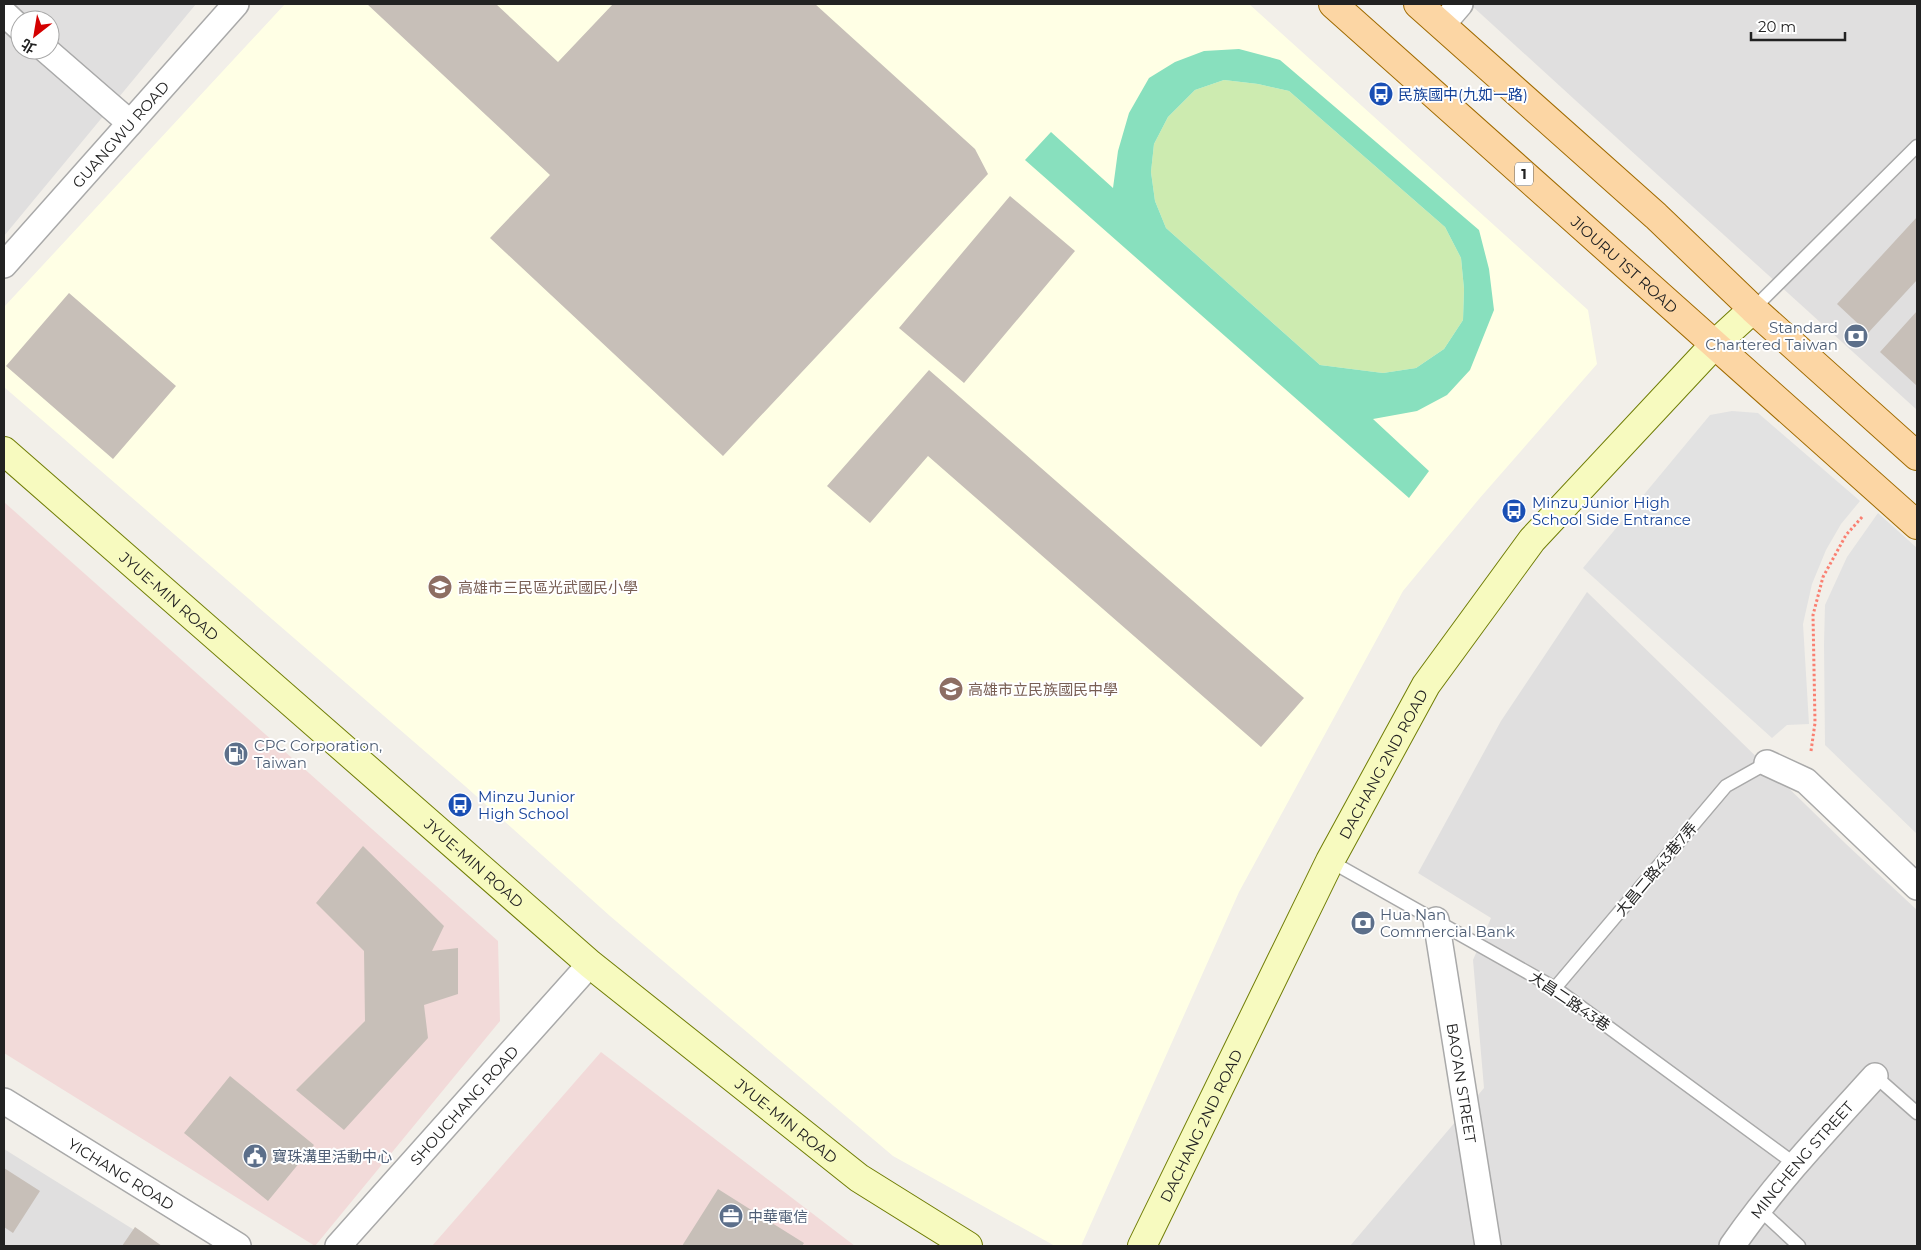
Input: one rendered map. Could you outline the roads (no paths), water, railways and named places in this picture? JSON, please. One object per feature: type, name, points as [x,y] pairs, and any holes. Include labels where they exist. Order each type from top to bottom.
[{"type":"main road","name":"JIOURU 1ST ROAD","points":[[1334,4],[1917,525]]},
{"type":"main road","points":[[1418,4],[1656,216],[1753,309],[1917,456]]},
{"type":"street","name":"GUANGWU ROAD","points":[[4,265],[236,4]]},
{"type":"street","points":[[1442,25],[1460,4]]},
{"type":"street","points":[[58,60],[130,123]]},
{"type":"street","name":"DACHANG 2ND ROAD","points":[[1142,1246],[1330,861],[1426,685],[1532,540],[1715,344],[1753,309]]},
{"type":"street","name":"JYUE-MIN ROAD","points":[[4,451],[590,964],[859,1178],[968,1246]]},
{"type":"street","points":[[1767,763],[1806,781],[1917,887]]},
{"type":"street","name":"BAO’AN STREET","points":[[1436,920],[1488,1246]]},
{"type":"street","name":"SHOUCHANG ROAD","points":[[338,1246],[590,964]]},
{"type":"street","name":"MINCHENG STREET","points":[[1732,1246],[1758,1208],[1795,1164],[1875,1076]]},
{"type":"street","name":"YICHANG ROAD","points":[[4,1101],[238,1246]]},
{"type":"lane","points":[[1753,309],[1917,146]]},
{"type":"lane","name":"大昌二路43巷7弄","points":[[1555,988],[1726,786],[1767,763]]},
{"type":"lane","name":"大昌二路43巷","points":[[1330,861],[1555,988],[1795,1164]]},
{"type":"lane","points":[[1875,1076],[1917,1113]]},
{"type":"lane","points":[[1758,1208],[1799,1246]]},
{"type":"place","name":"民族國中(九如一路)","points":[[1381,94]]},
{"type":"place","name":"Standard Chartered Taiwan","points":[[1856,336]]},
{"type":"place","name":"Minzu Junior High School Side Entrance","points":[[1514,511]]},
{"type":"place","name":"高雄市三民區光武國民小學","points":[[440,587]]},
{"type":"place","name":"高雄市立民族國民中學","points":[[951,689]]},
{"type":"place","name":"CPC Corporation, Taiwan","points":[[236,754]]},
{"type":"place","name":"Minzu Junior High School","points":[[460,805]]},
{"type":"place","name":"Hua Nan Commercial Bank","points":[[1363,923]]},
{"type":"place","name":"寶珠溝里活動中心","points":[[255,1156]]},
{"type":"place","name":"中華電信","points":[[731,1216]]}]
